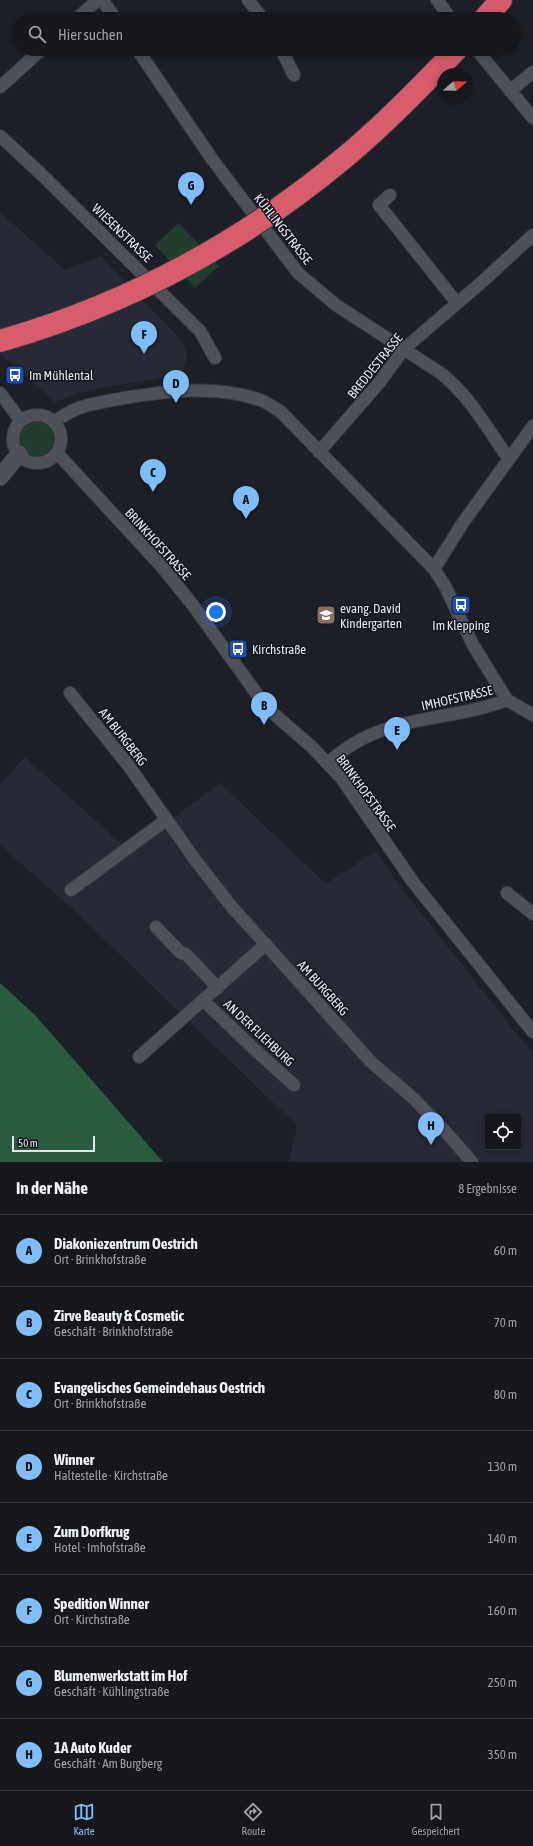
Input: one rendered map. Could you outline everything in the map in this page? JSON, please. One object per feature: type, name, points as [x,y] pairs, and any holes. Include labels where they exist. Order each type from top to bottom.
[{"type":"highway","points":[[490,12],[501,0]]},
{"type":"highway","points":[[0,341],[80,314],[142,288],[217,248],[264,219],[311,185],[345,157],[401,105],[449,56]]},
{"type":"street","points":[[84,12],[98,0]]},
{"type":"street","points":[[102,0],[111,12]]},
{"type":"street","points":[[248,0],[257,12]]},
{"type":"street","points":[[437,0],[446,12]]},
{"type":"street","points":[[0,87],[34,56]]},
{"type":"street","name":"KÜHLINGSTRASSE","points":[[142,56],[212,159],[298,272],[336,305],[404,349],[453,384],[464,395],[508,458]]},
{"type":"street","points":[[284,56],[294,75]]},
{"type":"street","points":[[482,56],[533,118]]},
{"type":"street","points":[[510,91],[533,72]]},
{"type":"street","name":"WIESENSTRASSE","points":[[0,136],[41,174],[200,330],[216,358]]},
{"type":"street","points":[[390,195],[379,205],[457,303]]},
{"type":"street","name":"BREDDESTRASSE","points":[[319,452],[380,383],[404,349],[533,235]]},
{"type":"street","points":[[55,422],[78,408],[98,403],[174,391],[212,391],[245,396],[259,399],[281,412],[434,568],[445,586],[473,645],[508,700],[533,715]]},
{"type":"street","points":[[0,393],[21,421]]},
{"type":"street","points":[[37,414],[45,416],[55,422],[60,428],[62,437],[61,445],[57,453],[50,460],[41,463],[26,460],[19,454],[13,440],[15,429],[21,421],[27,417],[37,414]]},
{"type":"street","points":[[434,568],[462,524],[508,458],[533,426]]},
{"type":"street","name":"BRINKHOFSTRASSE","points":[[57,453],[172,579],[214,632],[267,708],[328,763],[342,779],[413,882],[533,1032]]},
{"type":"street","points":[[0,477],[19,454]]},
{"type":"street","name":"AM BURGBERG","points":[[70,693],[112,743],[166,820],[231,906],[371,1062],[414,1098],[472,1162]]},
{"type":"street","name":"IMHOFSTRASSE","points":[[328,763],[355,742],[384,730],[415,721],[474,709],[508,700]]},
{"type":"street","points":[[70,890],[166,820]]},
{"type":"street","points":[[507,893],[533,914]]},
{"type":"street","name":"AN DER FLIEHBURG","points":[[156,927],[181,953],[186,954],[218,988]]},
{"type":"street","name":"AN DER FLIEHBURG","points":[[139,1058],[266,944]]},
{"type":"street","name":"AN DER FLIEHBURG","points":[[204,1001],[294,1085]]},
{"type":"shaded area","points":[[0,212],[65,270],[101,256],[182,341],[187,355],[182,375],[106,387],[79,393],[55,402],[0,354]]},
{"type":"shaded area","points":[[25,757],[129,851],[220,783],[326,884],[376,851],[403,890],[533,1054],[533,1162],[289,1162],[297,1126],[75,911],[0,845],[0,785]]},
{"type":"green space","points":[[179,223],[219,266],[195,288],[155,245]]},
{"type":"green space","points":[[37,422],[43,423],[49,427],[53,433],[53,445],[49,451],[43,455],[37,456],[31,455],[25,451],[21,445],[20,439],[21,433],[25,427],[31,423]]},
{"type":"green space","points":[[0,983],[35,1015],[163,1162],[0,1162]]},
{"type":"place","name":"Blumenwerkstatt im Hof","points":[[191,205]]},
{"type":"place","name":"Spedition Winner","points":[[144,354]]},
{"type":"place","name":"Im Mühlental","points":[[15,375]]},
{"type":"place","name":"Winner","points":[[176,403]]},
{"type":"place","name":"Evangelisches Gemeindehaus Oestrich","points":[[153,492]]},
{"type":"place","name":"Diakoniezentrum Oestrich","points":[[246,519]]},
{"type":"place","name":"Im Klepping","points":[[461,605]]},
{"type":"place","name":"evang. David Kindergarten","points":[[326,615]]},
{"type":"place","name":"Kirchstraße","points":[[238,649]]},
{"type":"place","name":"Zirve Beauty & Cosmetic","points":[[264,725]]},
{"type":"place","name":"Zum Dorfkrug","points":[[397,750]]},
{"type":"place","name":"1A Auto Kuder","points":[[431,1145]]}]
